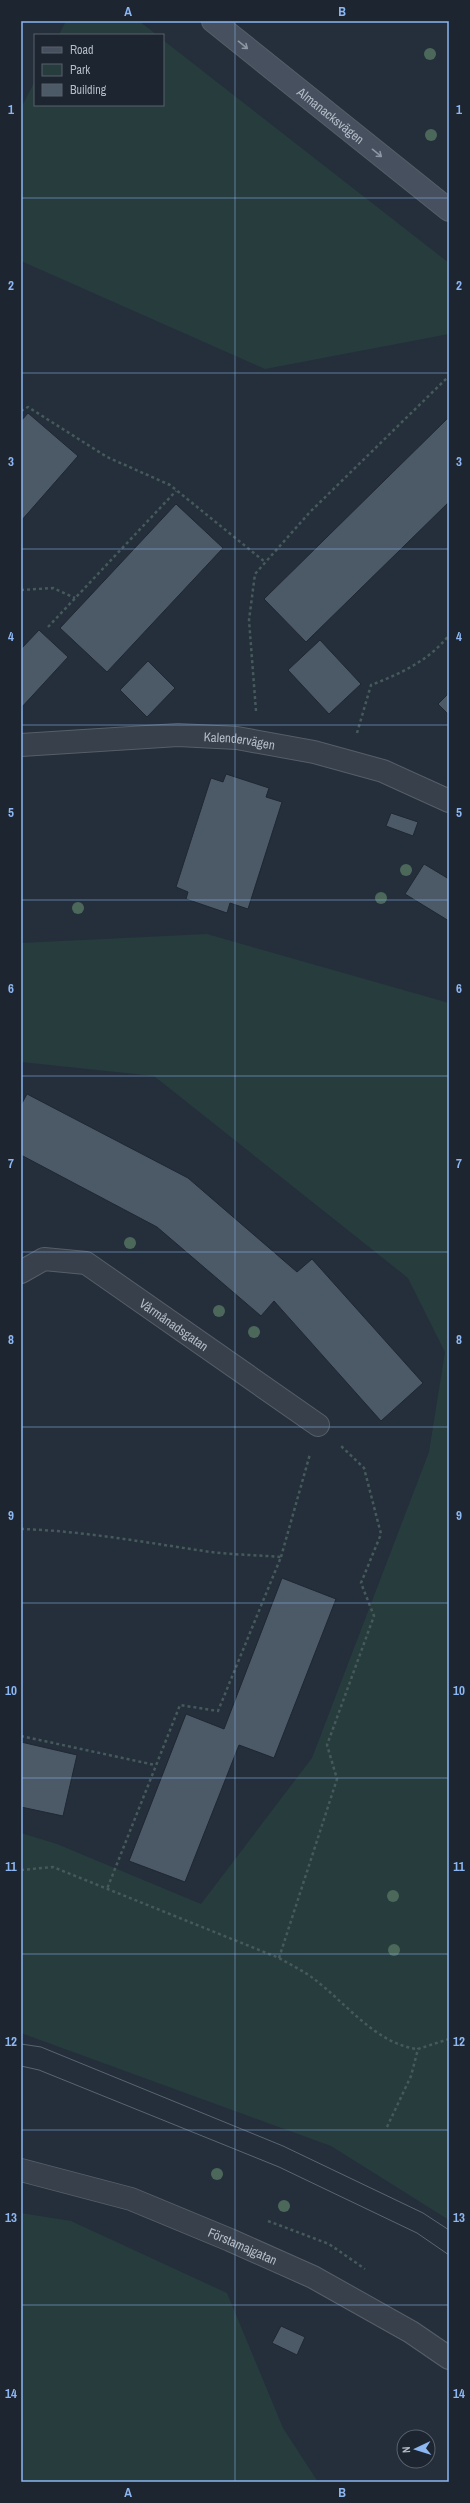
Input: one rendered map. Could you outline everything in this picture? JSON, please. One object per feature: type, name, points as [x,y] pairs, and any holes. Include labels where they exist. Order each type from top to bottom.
[{"type":"main road","name":"Almanacksvägen","points":[[213,21],[449,210]]},
{"type":"street","name":"Kalendervägen","points":[[21,745],[178,735],[237,738],[314,752],[383,771],[449,800]]},
{"type":"street","name":"Vårmånadsgatan","points":[[21,1272],[44,1259],[86,1263],[318,1424]]},
{"type":"street","name":"Förstamajgatan","points":[[21,2170],[131,2199],[230,2240],[313,2277],[411,2332],[449,2358]]},
{"type":"path","points":[[256,709],[249,620],[255,574],[371,451],[449,376]]},
{"type":"path","points":[[21,411],[28,407],[107,457],[170,485],[265,562]]},
{"type":"path","points":[[48,626],[176,491]]},
{"type":"path","points":[[21,590],[53,588],[75,598]]},
{"type":"path","points":[[349,762],[371,685],[400,674],[440,647],[449,635]]},
{"type":"path","points":[[107,1889],[180,1705],[218,1711],[281,1557],[318,1424],[364,1468],[380,1534],[361,1583],[374,1616],[327,1745],[336,1779],[279,1958]]},
{"type":"path","points":[[21,1529],[57,1530],[127,1538],[213,1552],[281,1557]]},
{"type":"path","points":[[21,1736],[155,1765]]},
{"type":"path","points":[[21,1870],[53,1867],[279,1958],[313,1978],[370,2026],[397,2045],[418,2049],[449,2039]]},
{"type":"path","points":[[387,2126],[411,2076],[418,2049]]},
{"type":"green space","points":[[66,21],[139,21],[156,34],[60,34]]},
{"type":"green space","points":[[164,41],[449,263],[449,334],[265,369],[21,261],[21,108],[34,83],[34,106],[164,106]]},
{"type":"green space","points":[[207,934],[449,1003],[449,2220],[331,2146],[21,2033],[21,1833],[57,1844],[201,1904],[312,1758],[429,1452],[445,1352],[408,1278],[154,1076],[21,1062],[21,943]]},
{"type":"green space","points":[[21,2213],[71,2221],[227,2293],[283,2428],[318,2482],[21,2482]]},
{"type":"building","points":[[28,413],[78,456],[21,521],[21,421]]},
{"type":"building","points":[[449,417],[449,502],[306,642],[264,599]]},
{"type":"building","points":[[176,504],[223,548],[107,672],[60,628]]},
{"type":"building","points":[[39,630],[68,657],[21,708],[21,649]]},
{"type":"building","points":[[320,640],[361,684],[329,714],[288,670]]},
{"type":"building","points":[[148,661],[175,688],[147,717],[120,690]]},
{"type":"building","points":[[449,693],[449,715],[438,704]]},
{"type":"building","points":[[226,774],[269,788],[266,797],[282,802],[248,909],[230,903],[227,913],[186,899],[188,892],[176,887],[211,778],[223,782]]},
{"type":"building","points":[[391,813],[418,822],[413,836],[386,826]]},
{"type":"building","points":[[424,864],[449,879],[449,921],[405,894]]},
{"type":"building","points":[[27,1094],[188,1178],[297,1272],[312,1259],[423,1383],[381,1421],[274,1301],[261,1316],[157,1227],[21,1155],[21,1105]]},
{"type":"building","points":[[282,1578],[336,1599],[274,1758],[239,1745],[185,1882],[129,1861],[186,1714],[224,1729]]},
{"type":"building","points":[[21,1742],[77,1755],[63,1816],[21,1807]]},
{"type":"building","points":[[281,2326],[305,2337],[297,2355],[272,2343]]},
{"type":"tram line","points":[[21,2044],[41,2047],[283,2146],[423,2213],[449,2230]]},
{"type":"tram line","points":[[21,2066],[39,2070],[279,2167],[417,2233],[449,2255]]}]
